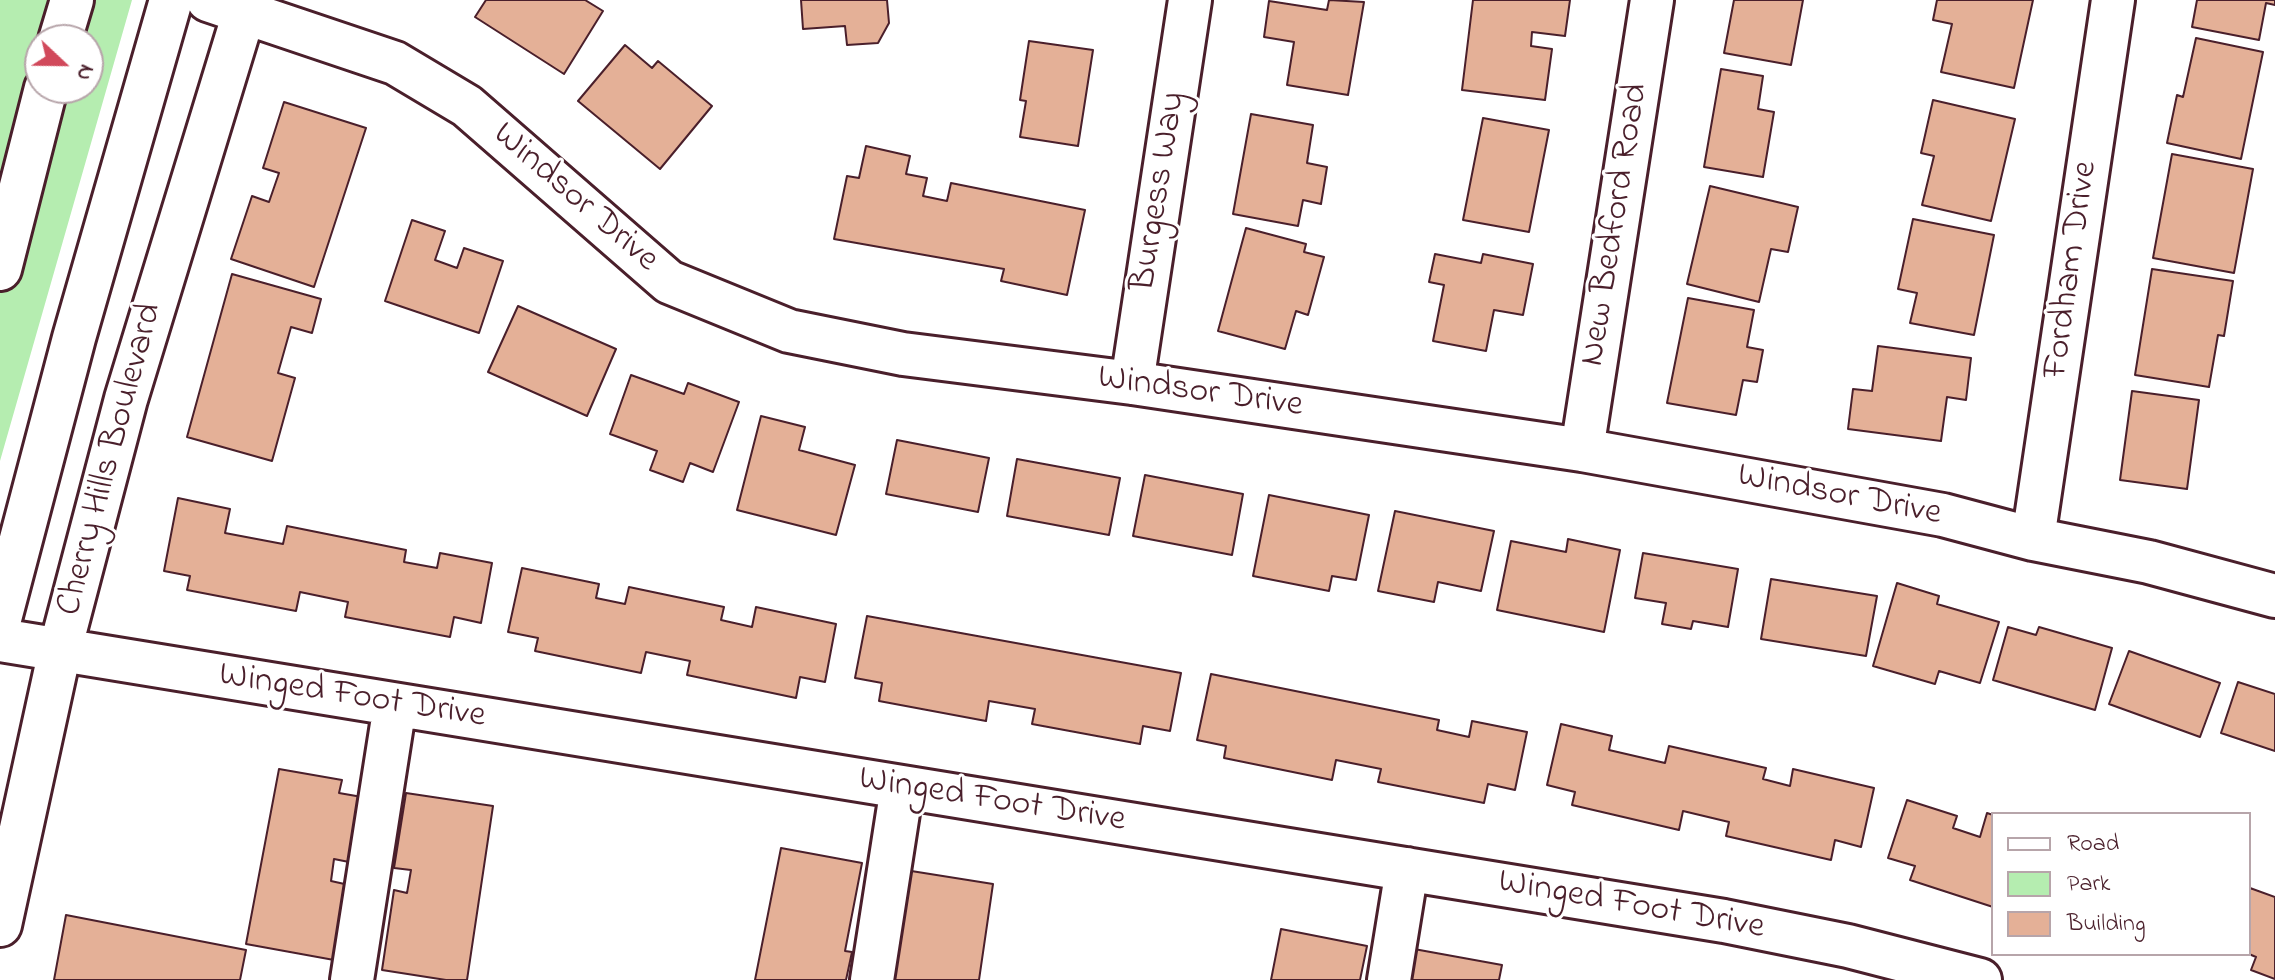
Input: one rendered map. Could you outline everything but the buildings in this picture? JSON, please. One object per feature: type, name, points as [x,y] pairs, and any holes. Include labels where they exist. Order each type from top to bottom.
[{"type":"street","points":[[65,24],[72,0]]},
{"type":"street","name":"Cherry Hills Boulevard","points":[[0,619],[74,338],[171,0]]},
{"type":"street","name":"Burgess Way","points":[[1132,383],[1190,0]]},
{"type":"street","name":"New Bedford Road","points":[[1582,450],[1652,0]]},
{"type":"street","name":"Fordham Drive","points":[[2033,539],[2113,0]]},
{"type":"street","name":"Cherry Hills Boulevard","points":[[0,925],[60,650],[233,4]]},
{"type":"street","name":"Windsor Drive","points":[[233,4],[395,63],[467,106],[669,282],[789,331],[903,354],[1132,383],[1582,450],[1943,515],[2033,539],[2149,562],[2275,596]]},
{"type":"street","points":[[0,147],[37,104]]},
{"type":"street","points":[[0,269],[42,104]]},
{"type":"street","name":"Winged Foot Drive","points":[[0,640],[1724,921],[1848,946],[1957,977]]},
{"type":"street","points":[[352,980],[395,705]]},
{"type":"street","points":[[872,980],[902,787]]},
{"type":"street","points":[[1389,980],[1407,869]]},
{"type":"green space","points":[[0,0],[132,0],[104,98],[104,24],[24,24],[24,104],[102,104],[0,461]]}]
